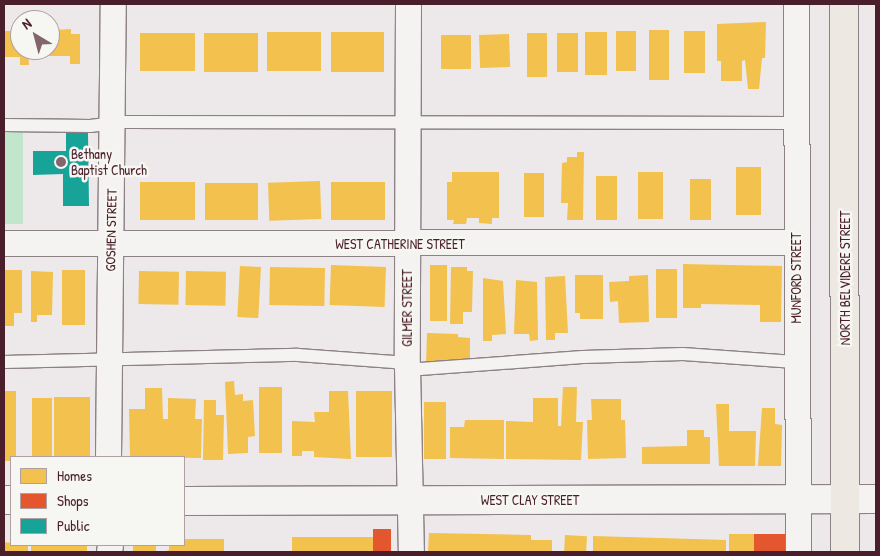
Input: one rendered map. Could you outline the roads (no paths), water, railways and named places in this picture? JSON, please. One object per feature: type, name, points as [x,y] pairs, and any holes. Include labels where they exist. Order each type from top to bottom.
[{"type":"main road","name":"NORTH BELVIDERE STREET","points":[[844,4],[845,552]]},
{"type":"street","name":"GOSHEN STREET","points":[[108,456],[113,4]]},
{"type":"street","name":"GILMER STREET","points":[[408,4],[407,366],[411,552]]},
{"type":"street","name":"MUNFORD STREET","points":[[796,4],[795,362],[798,552]]},
{"type":"street","name":"WEST CATHERINE STREET","points":[[4,243],[408,244],[796,242]]},
{"type":"street","name":"WEST CLAY STREET","points":[[185,501],[876,499]]},
{"type":"lane","points":[[4,125],[408,122],[796,123]]},
{"type":"lane","points":[[4,362],[298,355],[420,369],[470,368],[583,357],[683,354],[795,362]]},
{"type":"place","name":"Bethany Baptist Church","points":[[61,162]]}]
